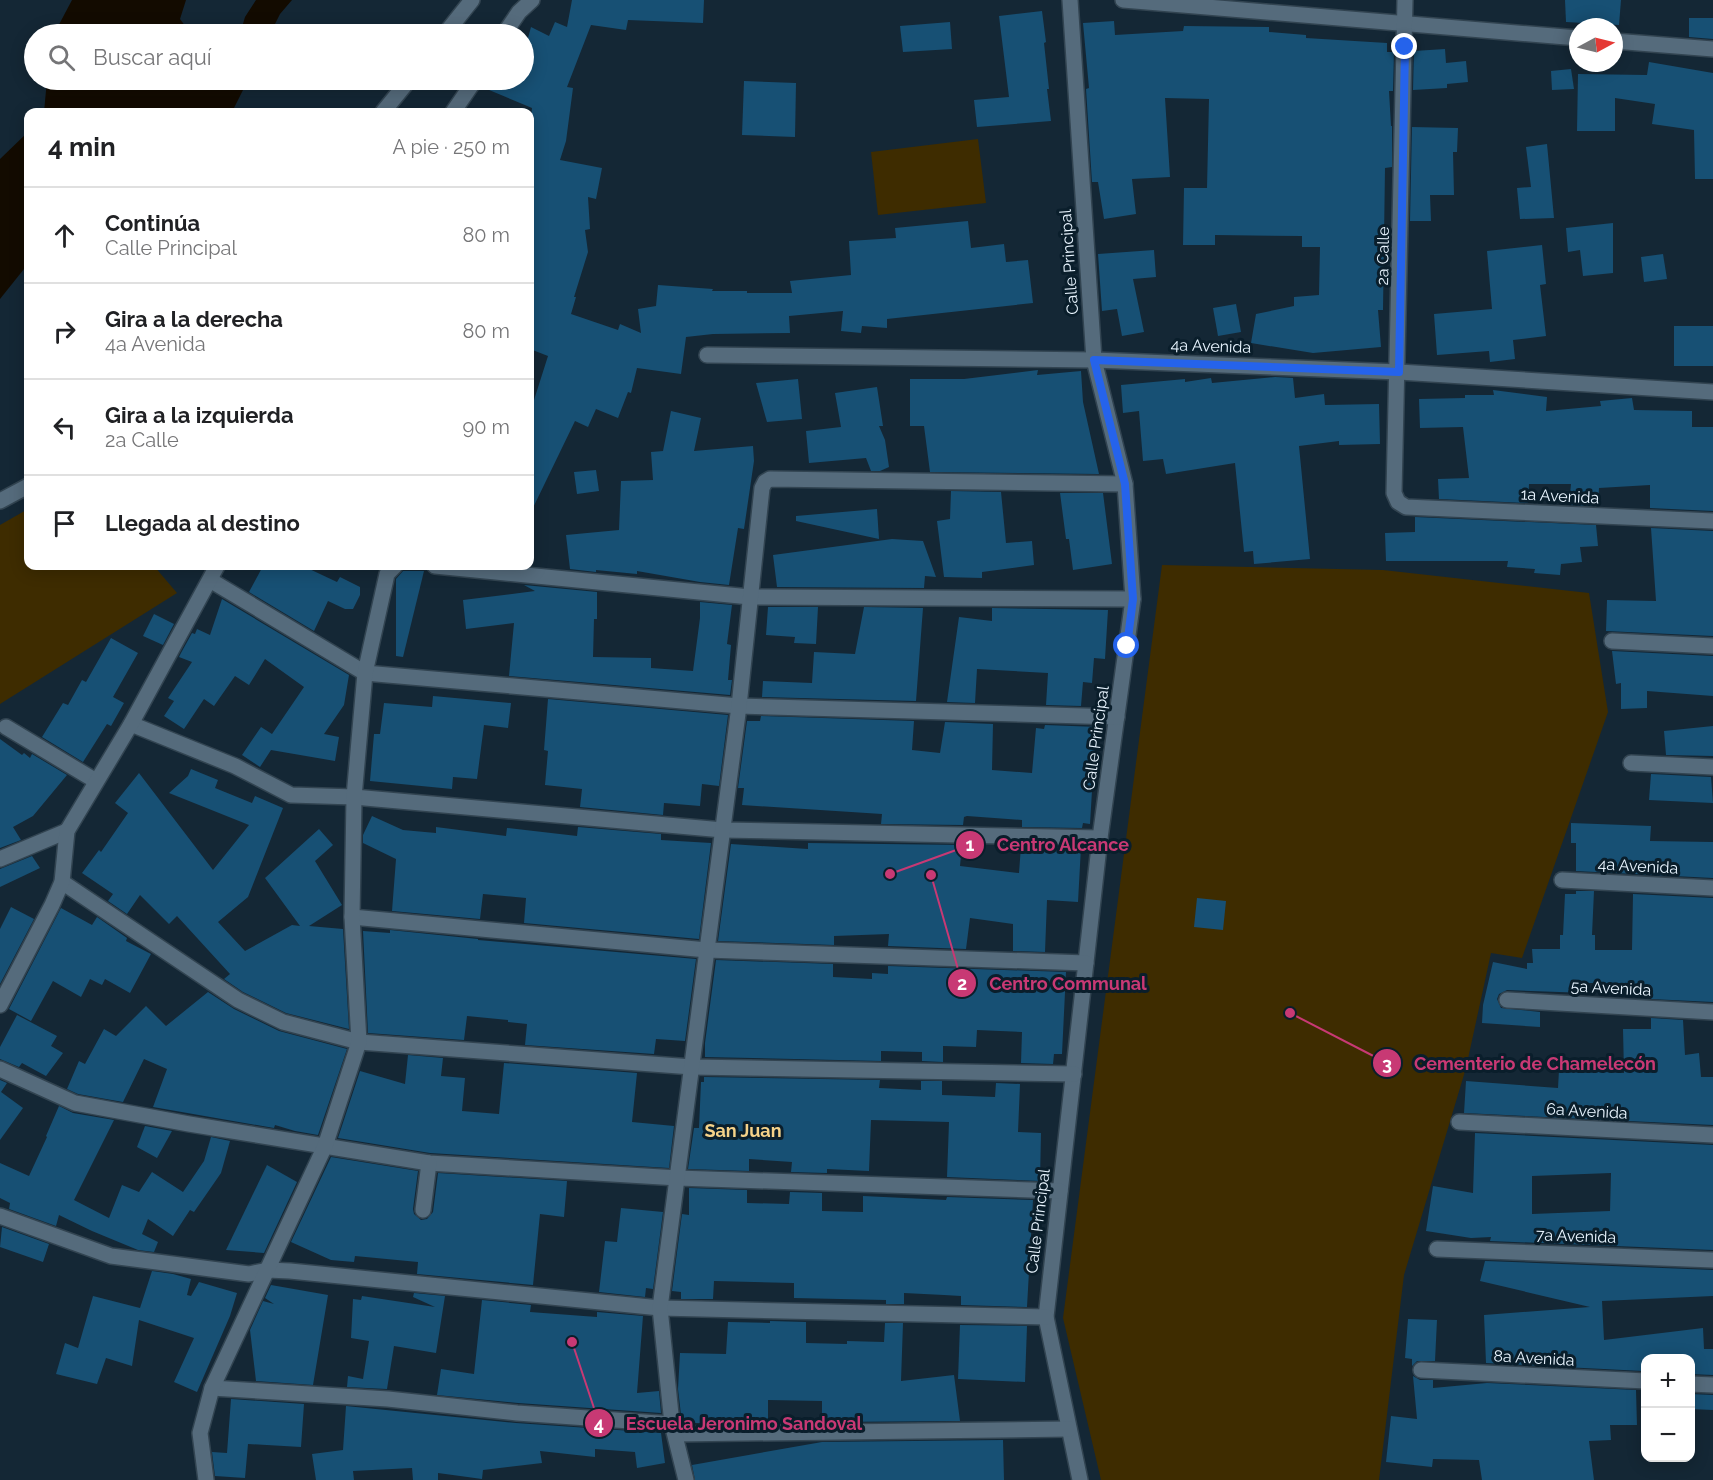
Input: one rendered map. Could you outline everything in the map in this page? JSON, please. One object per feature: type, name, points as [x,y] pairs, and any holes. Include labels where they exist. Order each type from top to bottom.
[{"type":"street","points":[[453,24],[472,0]]},
{"type":"street","points":[[511,24],[519,12],[532,0]]},
{"type":"street","name":"Calle Principal","points":[[1070,0],[1094,360],[1125,484],[1133,599],[1100,838],[1046,1317],[1080,1480]]},
{"type":"street","points":[[1123,0],[1569,37]]},
{"type":"street","name":"2a Calle","points":[[1405,0],[1395,493],[1398,502],[1406,507]]},
{"type":"street","points":[[1623,42],[1713,49]]},
{"type":"street","points":[[386,108],[401,90]]},
{"type":"street","points":[[456,108],[468,90]]},
{"type":"street","name":"4a Avenida","points":[[707,355],[1094,360],[1399,372],[1713,392]]},
{"type":"street","points":[[686,1480],[674,1429],[660,1308],[739,706],[762,488],[770,479],[1125,484]]},
{"type":"street","points":[[0,501],[24,488]]},
{"type":"street","name":"1a Avenida","points":[[1406,507],[1713,521]]},
{"type":"street","points":[[0,1005],[62,882],[67,831],[131,724],[215,570]]},
{"type":"street","points":[[206,1480],[200,1432],[212,1388],[325,1146],[359,1042],[352,917],[354,797],[365,673],[387,574],[391,570]]},
{"type":"street","points":[[476,570],[750,597],[1133,599]]},
{"type":"street","points":[[210,580],[365,673],[739,706],[1117,717]]},
{"type":"street","points":[[1612,641],[1713,646]]},
{"type":"street","points":[[131,724],[235,766],[291,795],[354,797],[723,830],[1100,838]]},
{"type":"street","points":[[6,727],[96,781]]},
{"type":"street","points":[[1631,762],[1713,767]]},
{"type":"street","points":[[0,859],[67,831]]},
{"type":"street","name":"4a Avenida","points":[[1562,880],[1713,888]]},
{"type":"street","points":[[62,882],[238,1000],[283,1022],[359,1042],[692,1067],[1074,1074]]},
{"type":"street","points":[[352,917],[707,950],[1086,963]]},
{"type":"street","name":"5a Avenida","points":[[1507,1000],[1713,1012]]},
{"type":"street","points":[[0,1069],[75,1103],[189,1125],[429,1163],[678,1178],[1060,1191]]},
{"type":"street","name":"6a Avenida","points":[[1459,1122],[1713,1135]]},
{"type":"street","points":[[423,1210],[429,1163]]},
{"type":"street","points":[[0,1216],[111,1256],[249,1274],[268,1270],[660,1308],[1046,1317]]},
{"type":"street","name":"7a Avenida","points":[[1437,1249],[1713,1260]]},
{"type":"street","name":"8a Avenida","points":[[1421,1370],[1641,1381]]},
{"type":"street","points":[[1695,1384],[1713,1385]]},
{"type":"street","points":[[212,1388],[388,1399],[674,1429],[1069,1429]]},
{"type":"shaded area","points":[[72,0],[186,0],[180,19],[184,24],[59,24]]},
{"type":"shaded area","points":[[256,0],[292,0],[275,24],[243,24]]},
{"type":"shaded area","points":[[46,90],[243,90],[234,108],[44,108]]},
{"type":"shaded area","points":[[24,136],[24,269],[0,299],[0,159]]},
{"type":"shaded area","points":[[978,139],[986,203],[878,215],[871,152]]},
{"type":"shaded area","points":[[24,511],[24,570],[157,570],[177,593],[0,704],[0,525]]},
{"type":"shaded area","points":[[1162,565],[1383,570],[1589,593],[1608,712],[1522,958],[1491,953],[1466,1068],[1404,1275],[1379,1480],[1101,1480],[1063,1318]]},
{"type":"building","points":[[572,0],[704,0],[703,23],[628,20],[626,30],[591,25],[567,87],[573,88],[566,141],[560,160],[602,168],[596,199],[588,197],[590,229],[585,230],[588,252],[571,314],[618,330],[620,324],[641,333],[638,309],[656,306],[658,285],[713,289],[712,291],[792,293],[790,281],[851,275],[849,241],[896,238],[895,228],[968,221],[971,248],[1004,244],[1006,262],[1028,260],[1033,303],[887,319],[887,328],[862,326],[861,333],[841,331],[843,311],[789,316],[790,333],[713,334],[686,337],[681,374],[637,368],[631,393],[628,392],[618,418],[596,409],[588,427],[575,421],[534,506],[534,400],[548,356],[534,351],[534,108],[489,90],[534,90],[534,28],[549,36],[555,22],[567,27]]},
{"type":"building","points":[[1565,0],[1621,0],[1620,18],[1569,18],[1569,22],[1566,22]]},
{"type":"building","points":[[1042,11],[1051,121],[977,127],[974,100],[1009,97],[999,16]]},
{"type":"building","points":[[1689,18],[1713,18],[1713,39],[1689,37]]},
{"type":"building","points":[[1114,21],[1115,35],[1183,31],[1184,26],[1269,27],[1269,32],[1306,35],[1306,38],[1387,43],[1387,52],[1394,52],[1393,91],[1389,91],[1392,167],[1385,168],[1383,310],[1378,310],[1381,347],[1313,353],[1251,343],[1256,314],[1294,306],[1294,297],[1319,295],[1320,247],[1302,247],[1302,236],[1215,235],[1215,245],[1183,245],[1184,188],[1207,188],[1209,99],[1165,98],[1170,177],[1132,179],[1136,214],[1104,219],[1098,182],[1092,182],[1086,89],[1089,88],[1083,23]]},
{"type":"building","points":[[950,22],[952,49],[903,52],[900,26]]},
{"type":"building","points":[[1445,49],[1446,63],[1466,61],[1468,82],[1447,84],[1447,88],[1413,90],[1414,51]]},
{"type":"building","points":[[1649,62],[1713,73],[1713,179],[1695,179],[1694,130],[1652,124],[1655,104],[1615,98],[1615,131],[1577,131],[1578,74],[1647,75]]},
{"type":"building","points":[[1569,69],[1574,89],[1552,90],[1551,71]]},
{"type":"building","points":[[744,81],[796,83],[795,137],[742,135]]},
{"type":"building","points":[[1412,127],[1458,128],[1457,152],[1453,152],[1454,195],[1430,195],[1431,221],[1410,221]]},
{"type":"building","points":[[1547,144],[1554,218],[1520,219],[1517,188],[1531,187],[1526,147]]},
{"type":"building","points":[[1613,223],[1613,273],[1583,276],[1580,250],[1568,252],[1566,228]]},
{"type":"building","points":[[1542,245],[1546,284],[1540,285],[1546,336],[1513,340],[1515,359],[1490,362],[1489,351],[1437,355],[1434,314],[1492,309],[1487,251]]},
{"type":"building","points":[[1154,250],[1156,277],[1133,279],[1144,332],[1122,336],[1117,309],[1102,311],[1098,254]]},
{"type":"building","points":[[1663,254],[1667,279],[1644,282],[1641,257]]},
{"type":"building","points":[[1236,304],[1241,332],[1218,336],[1213,308]]},
{"type":"building","points":[[1674,326],[1713,326],[1713,366],[1674,366]]},
{"type":"building","points":[[1038,370],[1037,375],[1081,371],[1083,402],[1099,474],[930,472],[924,426],[910,426],[910,379],[964,379]]},
{"type":"building","points":[[1275,377],[1293,378],[1295,398],[1324,394],[1325,405],[1379,404],[1380,444],[1339,445],[1339,441],[1299,446],[1310,559],[1254,564],[1253,551],[1244,552],[1235,463],[1166,474],[1163,459],[1143,461],[1139,411],[1123,413],[1121,385],[1185,379],[1185,382],[1211,378],[1212,383]]},
{"type":"building","points":[[798,379],[802,419],[767,422],[756,383]]},
{"type":"building","points":[[877,387],[883,426],[879,426],[885,440],[889,467],[880,471],[871,471],[866,458],[809,463],[806,431],[841,427],[835,393]]},
{"type":"building","points":[[1493,390],[1547,397],[1546,411],[1601,406],[1600,401],[1632,398],[1634,410],[1692,411],[1692,427],[1713,427],[1713,511],[1650,508],[1650,485],[1599,488],[1598,506],[1569,505],[1571,484],[1529,484],[1528,503],[1439,499],[1438,479],[1469,478],[1463,427],[1420,428],[1419,399],[1494,395]]},
{"type":"building","points":[[671,411],[701,418],[694,451],[753,446],[754,461],[744,529],[738,528],[729,585],[637,571],[637,574],[570,569],[566,535],[619,530],[621,481],[653,480],[651,452],[663,451]]},
{"type":"building","points":[[596,470],[599,491],[577,494],[574,472]]},
{"type":"building","points":[[951,491],[1001,492],[1006,543],[1032,541],[1034,565],[982,572],[982,578],[944,577],[937,521],[950,519]]},
{"type":"building","points":[[1060,493],[1103,493],[1112,564],[1073,570]]},
{"type":"building","points":[[877,509],[879,539],[796,521],[796,516]]},
{"type":"building","points":[[1415,517],[1596,525],[1598,546],[1580,547],[1582,562],[1561,564],[1560,575],[1534,573],[1535,569],[1507,567],[1508,561],[1386,561],[1385,533],[1415,532]]},
{"type":"building","points":[[1651,528],[1713,531],[1713,636],[1606,631],[1607,600],[1656,601]]},
{"type":"building","points":[[892,539],[923,541],[936,577],[925,576],[924,588],[777,587],[773,555]]},
{"type":"building","points":[[261,570],[312,570],[337,582],[340,577],[360,587],[360,595],[353,609],[345,609],[328,601],[314,631],[249,592]]},
{"type":"building","points":[[403,571],[424,571],[403,657],[396,656],[396,579]]},
{"type":"building","points":[[524,585],[597,592],[593,657],[651,658],[651,668],[693,671],[700,602],[732,605],[727,644],[731,645],[728,680],[732,680],[730,695],[509,676],[514,623],[466,629],[463,600],[535,591]]},
{"type":"building","points":[[222,599],[349,675],[344,705],[324,734],[339,737],[335,761],[271,750],[260,767],[242,755],[261,727],[272,734],[304,687],[265,659],[249,685],[235,676],[214,706],[204,699],[184,729],[164,716],[174,701],[168,698],[192,662],[179,657],[192,633],[195,634],[197,629],[210,635]]},
{"type":"building","points":[[768,607],[818,607],[816,644],[794,643],[795,637],[766,635]]},
{"type":"building","points":[[864,607],[923,608],[916,701],[762,697],[763,681],[812,683],[814,652],[855,654]]},
{"type":"building","points":[[992,608],[1108,610],[1105,659],[1094,658],[1092,683],[1083,682],[1081,706],[1046,705],[1048,673],[977,669],[975,703],[947,702],[959,617],[992,621]]},
{"type":"building","points":[[154,614],[174,624],[163,645],[143,636]]},
{"type":"building","points":[[111,638],[138,653],[113,697],[124,703],[111,726],[107,724],[83,762],[42,737],[63,703],[68,705],[82,680],[86,682]]},
{"type":"building","points":[[1612,651],[1713,656],[1713,696],[1647,691],[1647,708],[1621,709],[1621,683],[1616,684]]},
{"type":"building","points":[[433,696],[511,703],[508,728],[484,725],[477,779],[453,777],[452,789],[370,781],[374,734],[380,734],[384,703],[432,707]]},
{"type":"building","points":[[548,699],[728,715],[719,786],[702,784],[700,806],[664,803],[663,815],[580,807],[582,789],[545,785],[548,751],[544,750]]},
{"type":"building","points":[[761,716],[914,721],[912,750],[940,753],[945,722],[993,724],[992,770],[1032,773],[1036,728],[1044,729],[1045,725],[1098,727],[1092,774],[1090,824],[1083,823],[1082,828],[1022,827],[1022,820],[967,816],[964,817],[963,825],[881,824],[882,814],[742,805],[744,788],[738,788],[747,721],[760,721]]},
{"type":"building","points":[[1713,726],[1713,756],[1666,755],[1664,731]]},
{"type":"building","points":[[0,739],[22,755],[24,753],[30,758],[32,754],[67,775],[33,816],[13,827],[21,840],[0,848]]},
{"type":"building","points":[[191,769],[218,780],[215,788],[252,803],[255,796],[283,808],[248,897],[218,922],[245,951],[292,925],[300,926],[265,878],[319,829],[333,845],[315,861],[342,905],[309,926],[343,929],[349,1029],[286,1013],[243,992],[224,979],[230,974],[177,916],[169,924],[140,895],[127,914],[108,901],[113,894],[82,873],[99,850],[101,852],[128,813],[115,803],[139,773],[213,870],[249,825],[169,793],[188,776]]},
{"type":"building","points":[[1651,774],[1711,777],[1713,803],[1649,800]]},
{"type":"building","points":[[372,816],[403,830],[436,833],[436,827],[506,836],[507,828],[577,836],[578,827],[661,834],[661,840],[711,843],[699,939],[524,923],[526,898],[483,894],[480,919],[392,911],[396,859],[363,843],[363,835]]},
{"type":"building","points":[[1571,823],[1651,826],[1650,841],[1713,842],[1713,878],[1576,871],[1576,843],[1571,843]]},
{"type":"building","points":[[808,843],[962,845],[960,866],[1019,873],[1021,846],[1081,847],[1078,902],[1047,900],[1045,952],[1013,951],[1013,924],[970,918],[966,949],[888,946],[889,934],[834,936],[834,945],[718,941],[731,844],[808,849]]},
{"type":"building","points":[[32,856],[40,868],[0,887],[0,869]]},
{"type":"building","points":[[1576,891],[1594,891],[1592,935],[1595,935],[1595,950],[1632,950],[1633,894],[1713,898],[1713,1002],[1651,999],[1651,985],[1629,985],[1629,983],[1587,983],[1587,993],[1507,990],[1499,994],[1497,999],[1501,1008],[1540,1012],[1540,1027],[1482,1023],[1483,1005],[1493,962],[1527,969],[1527,963],[1533,963],[1532,949],[1560,949],[1565,894],[1576,894]]},
{"type":"building","points":[[1197,898],[1226,901],[1223,930],[1194,927]]},
{"type":"building","points":[[11,907],[34,919],[0,984],[0,929]]},
{"type":"building","points":[[61,908],[92,925],[97,917],[127,938],[126,941],[151,954],[130,993],[105,979],[102,985],[90,979],[81,997],[53,981],[31,1021],[9,1009]]},
{"type":"building","points":[[390,930],[696,959],[685,1041],[656,1039],[654,1054],[525,1045],[527,1024],[467,1016],[464,1040],[368,1033],[363,931],[390,933]]},
{"type":"building","points":[[716,960],[833,964],[833,977],[872,979],[872,973],[888,974],[888,966],[1066,972],[1062,1054],[1054,1054],[1053,1064],[1021,1063],[1022,1032],[977,1030],[976,1047],[943,1046],[943,1062],[922,1061],[922,1052],[881,1051],[881,1061],[705,1057]]},
{"type":"building","points":[[208,992],[234,1009],[279,1031],[347,1049],[318,1135],[275,1125],[274,1128],[153,1107],[167,1069],[144,1059],[123,1102],[78,1094],[67,1089],[79,1061],[85,1064],[104,1029],[116,1036],[146,1006],[166,1026]]},
{"type":"building","points":[[17,1015],[57,1036],[51,1046],[63,1053],[46,1076],[22,1063],[19,1067],[0,1059],[0,1047]]},
{"type":"building","points":[[1651,1018],[1683,1020],[1685,1055],[1699,1053],[1701,1077],[1713,1077],[1713,1125],[1464,1113],[1466,1081],[1558,1088],[1559,1070],[1624,1073],[1623,1029],[1651,1029]]},
{"type":"building","points":[[408,1055],[443,1058],[441,1076],[465,1078],[462,1111],[499,1114],[504,1063],[637,1073],[632,1122],[674,1126],[669,1168],[430,1153],[338,1138],[360,1071],[405,1084]]},
{"type":"building","points":[[704,1077],[880,1080],[879,1088],[921,1090],[921,1081],[942,1081],[942,1095],[995,1097],[996,1083],[1020,1084],[1018,1132],[1041,1133],[1040,1181],[947,1177],[949,1122],[871,1120],[869,1171],[827,1169],[827,1173],[791,1172],[792,1162],[749,1159],[749,1171],[688,1169],[694,1128],[699,1128],[701,1082],[704,1082]]},
{"type":"building","points":[[0,1080],[7,1083],[1,1092],[23,1108],[0,1140]]},
{"type":"building","points":[[59,1106],[73,1113],[114,1120],[74,1200],[109,1218],[122,1185],[139,1192],[152,1172],[183,1192],[204,1161],[211,1137],[230,1141],[221,1173],[194,1212],[190,1210],[173,1236],[148,1219],[142,1234],[158,1242],[154,1252],[138,1250],[59,1215],[56,1226],[9,1209],[10,1203],[0,1198],[0,1163],[29,1176]]},
{"type":"building","points":[[145,1126],[172,1131],[157,1158],[137,1147]]},
{"type":"building","points":[[1475,1133],[1713,1145],[1713,1250],[1490,1241],[1491,1237],[1471,1238],[1426,1231],[1433,1186],[1473,1193]],"holes":[[[1611,1173],[1610,1211],[1532,1214],[1532,1176]]]},
{"type":"building","points":[[331,1157],[418,1171],[413,1209],[414,1214],[421,1220],[427,1219],[433,1212],[438,1173],[567,1181],[564,1217],[540,1214],[533,1285],[417,1274],[418,1262],[355,1256],[354,1262],[331,1260],[291,1242]]},
{"type":"building","points":[[267,1165],[297,1182],[264,1253],[226,1250]]},
{"type":"building","points":[[689,1188],[747,1190],[747,1203],[789,1204],[790,1192],[822,1193],[822,1211],[863,1212],[863,1196],[946,1200],[947,1197],[1033,1200],[1027,1307],[961,1305],[961,1296],[904,1293],[904,1304],[886,1304],[886,1300],[794,1298],[794,1283],[714,1281],[713,1299],[681,1299],[681,1292],[672,1291],[682,1214],[689,1215]]},
{"type":"building","points":[[621,1208],[663,1212],[653,1289],[646,1288],[645,1297],[599,1292],[605,1241],[617,1242]]},
{"type":"building","points":[[2,1227],[49,1244],[43,1262],[0,1247]]},
{"type":"building","points":[[1485,1261],[1713,1270],[1713,1296],[1602,1301],[1604,1340],[1703,1328],[1704,1349],[1713,1349],[1713,1375],[1695,1374],[1695,1354],[1641,1354],[1641,1371],[1486,1363],[1484,1315],[1590,1307],[1480,1281]]},
{"type":"building","points":[[152,1271],[191,1279],[187,1295],[191,1296],[199,1282],[237,1293],[230,1316],[197,1392],[174,1382],[194,1338],[139,1320],[132,1366],[106,1358],[97,1384],[56,1374],[65,1343],[78,1348],[93,1296],[140,1308]]},
{"type":"building","points":[[271,1285],[328,1295],[313,1385],[256,1381],[250,1330],[263,1301],[274,1304],[265,1298]]},
{"type":"building","points":[[414,1293],[445,1296],[436,1353],[394,1346],[387,1389],[347,1387],[348,1376],[363,1379],[369,1341],[351,1338],[353,1299],[361,1300],[362,1296],[435,1307],[413,1297]]},
{"type":"building","points":[[482,1300],[531,1305],[530,1312],[597,1317],[597,1312],[643,1316],[637,1393],[659,1391],[661,1413],[437,1395],[441,1369],[474,1374]]},
{"type":"building","points":[[1408,1319],[1437,1320],[1435,1361],[1417,1361],[1412,1366],[1412,1359],[1405,1358]]},
{"type":"building","points":[[770,1321],[806,1322],[806,1343],[847,1344],[847,1341],[884,1342],[885,1323],[903,1323],[901,1381],[954,1375],[960,1421],[822,1422],[822,1401],[768,1400],[768,1423],[682,1423],[678,1389],[680,1353],[726,1354],[728,1322],[770,1323]]},
{"type":"building","points":[[960,1325],[1027,1326],[1025,1382],[958,1379]]},
{"type":"building","points":[[1413,1376],[1420,1380],[1433,1380],[1433,1388],[1487,1383],[1636,1390],[1637,1425],[1610,1425],[1611,1440],[1589,1441],[1594,1480],[1482,1480],[1479,1460],[1433,1459],[1432,1467],[1386,1462],[1391,1416],[1417,1419]]},
{"type":"building","points":[[1695,1394],[1713,1395],[1713,1410],[1695,1409]]},
{"type":"building","points":[[231,1399],[304,1404],[301,1447],[248,1444],[245,1478],[215,1476],[212,1452],[227,1453]]},
{"type":"building","points":[[346,1406],[516,1423],[661,1433],[665,1463],[637,1468],[635,1452],[595,1449],[595,1457],[540,1451],[542,1463],[483,1470],[482,1479],[438,1473],[438,1480],[413,1480],[412,1468],[353,1471],[354,1480],[316,1480],[312,1454],[343,1450]]},
{"type":"building","points":[[1003,1440],[1004,1480],[695,1480],[692,1465],[822,1442]]},
{"type":"place","name":"Centro Alcance","points":[[890,874]]},
{"type":"place","name":"Centro Communal","points":[[931,875]]},
{"type":"place","name":"Cementerio de Chamelecón","points":[[1290,1013]]},
{"type":"place","name":"Escuela Jeronimo Sandoval","points":[[572,1342]]},
{"type":"district","name":"San Juan","points":[[743,1130]]},
{"type":"route","points":[[1127,646],[1133,599],[1125,484],[1094,360],[1399,372],[1405,47]]}]
